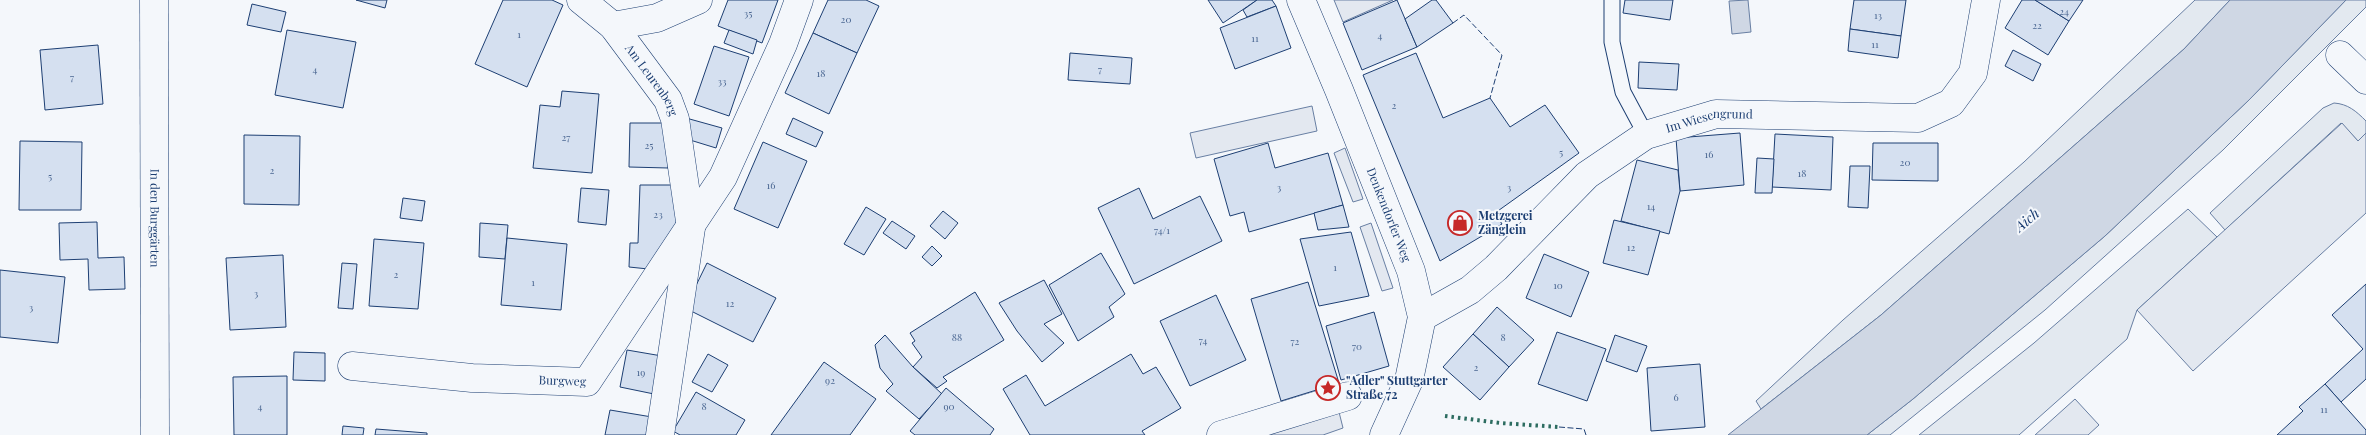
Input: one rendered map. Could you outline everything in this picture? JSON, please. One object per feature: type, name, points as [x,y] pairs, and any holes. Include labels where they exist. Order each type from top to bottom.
[{"type":"street","name":"In den Burggärten","points":[[154,0],[155,435]]},
{"type":"street","name":"Am Leurenberg","points":[[581,0],[613,26],[668,100],[675,119],[691,228],[660,435]]},
{"type":"street","points":[[613,26],[657,18],[698,0]]},
{"type":"street","name":"Am Leurenberg","points":[[691,228],[723,177],[782,44],[799,0]]},
{"type":"street","name":"Denkendorfer Weg","points":[[1301,0],[1411,271],[1422,317],[1409,380],[1384,435]]},
{"type":"street","name":"Im Wiesengrund","points":[[1422,317],[1470,290],[1496,268],[1587,175],[1646,135],[1716,114],[1918,118],[1951,103],[1973,73],[1986,0]]},
{"type":"street","points":[[2340,55],[2366,80]]},
{"type":"street","name":"Burgweg","points":[[352,366],[472,378],[587,382],[691,228]]},
{"type":"street","points":[[1222,435],[1348,396]]},
{"type":"lane","points":[[1612,0],[1612,42],[1623,92],[1646,135]]},
{"type":"shaded area","points":[[1334,0],[1393,0],[1343,22]]},
{"type":"shaded area","points":[[2195,0],[2230,0],[2184,49],[1881,315],[1761,409],[1756,401],[1843,320],[2024,162]]},
{"type":"shaded area","points":[[2346,0],[2366,0],[2366,7],[2223,150],[2045,310],[1890,435],[1867,435],[1913,399],[2105,236],[2249,100]]},
{"type":"shaded area","points":[[2334,103],[2348,106],[2362,117],[2366,121],[2366,133],[2358,141],[2341,123],[2225,230],[2210,213],[2323,108]]},
{"type":"shaded area","points":[[1312,106],[1317,131],[1196,158],[1190,133]]},
{"type":"shaded area","points":[[2342,123],[2358,141],[2366,133],[2366,213],[2193,371],[2137,310]]},
{"type":"shaded area","points":[[1345,148],[1363,199],[1353,202],[1334,153]]},
{"type":"shaded area","points":[[2188,209],[2217,237],[2137,310],[2127,339],[2019,435],[1919,435],[2034,343]]},
{"type":"shaded area","points":[[1371,223],[1393,288],[1382,291],[1360,227]]},
{"type":"shaded area","points":[[2075,399],[2099,425],[2088,435],[2035,435]]},
{"type":"shaded area","points":[[1338,408],[1343,428],[1323,435],[1257,435]]},
{"type":"water","points":[[1748,0],[1751,32],[1732,34],[1729,1]]},
{"type":"water","name":"Aich","points":[[2230,0],[2346,0],[2249,100],[2105,236],[1913,399],[1867,435],[1728,435],[1881,315],[2184,49]]},
{"type":"building","points":[[356,0],[387,0],[385,8]]},
{"type":"building","points":[[503,0],[552,0],[563,5],[527,87],[475,64]]},
{"type":"building","points":[[728,0],[778,0],[762,43],[718,26]]},
{"type":"building","points":[[828,0],[866,0],[879,6],[857,53],[813,33]]},
{"type":"building","points":[[1208,0],[1257,0],[1223,23]]},
{"type":"building","points":[[1257,0],[1272,0],[1276,6],[1247,17],[1243,10]]},
{"type":"building","points":[[1397,0],[1417,47],[1362,70],[1343,23]]},
{"type":"building","points":[[1432,0],[1436,0],[1453,23],[1417,47],[1405,19]]},
{"type":"building","points":[[1625,0],[1673,0],[1670,20],[1623,13]]},
{"type":"building","points":[[1854,0],[1906,0],[1901,36],[1850,29]]},
{"type":"building","points":[[2022,0],[2035,0],[2069,21],[2048,55],[2005,28]]},
{"type":"building","points":[[2035,0],[2083,0],[2069,21]]},
{"type":"building","points":[[252,4],[286,12],[281,32],[247,25]]},
{"type":"building","points":[[1276,6],[1291,48],[1235,69],[1220,28]]},
{"type":"building","points":[[1850,29],[1901,36],[1898,58],[1848,51]]},
{"type":"building","points":[[287,30],[356,42],[343,108],[275,95]]},
{"type":"building","points":[[729,30],[757,40],[753,54],[724,43]]},
{"type":"building","points":[[813,33],[857,53],[829,114],[785,93]]},
{"type":"building","points":[[98,45],[103,104],[45,110],[40,50]]},
{"type":"building","points":[[714,46],[749,57],[729,116],[694,104]]},
{"type":"building","points":[[2013,50],[2041,64],[2033,81],[2005,66]]},
{"type":"building","points":[[1070,53],[1132,58],[1130,84],[1068,80]]},
{"type":"building","points":[[1416,53],[1443,118],[1490,98],[1510,127],[1545,105],[1579,153],[1495,213],[1502,224],[1440,261],[1363,75]]},
{"type":"building","points":[[1639,62],[1679,64],[1677,90],[1638,88]]},
{"type":"building","points":[[562,91],[599,94],[592,173],[533,168],[540,105],[560,107]]},
{"type":"building","points":[[686,118],[722,128],[716,148],[690,140]]},
{"type":"building","points":[[793,118],[823,132],[816,147],[786,134]]},
{"type":"building","points":[[630,123],[670,123],[668,168],[629,167]]},
{"type":"building","points":[[1740,133],[1744,185],[1680,191],[1676,138]]},
{"type":"building","points":[[1775,134],[1833,137],[1831,190],[1772,187]]},
{"type":"building","points":[[244,135],[300,136],[299,205],[244,204]]},
{"type":"building","points":[[20,141],[82,142],[81,210],[19,210]]},
{"type":"building","points":[[763,142],[807,161],[778,228],[734,209]]},
{"type":"building","points":[[1268,143],[1275,168],[1328,153],[1343,205],[1249,232],[1244,212],[1230,216],[1214,159]]},
{"type":"building","points":[[1873,143],[1938,143],[1938,181],[1872,180]]},
{"type":"building","points":[[1757,158],[1774,159],[1772,193],[1755,193]]},
{"type":"building","points":[[1637,160],[1678,170],[1680,191],[1669,234],[1621,221]]},
{"type":"building","points":[[1850,166],[1870,166],[1868,208],[1848,207]]},
{"type":"building","points":[[640,185],[679,185],[675,246],[658,270],[629,267],[630,243],[638,243]]},
{"type":"building","points":[[581,188],[609,190],[606,225],[578,222]]},
{"type":"building","points":[[1139,188],[1153,219],[1200,196],[1222,241],[1134,284],[1098,208]]},
{"type":"building","points":[[403,198],[425,201],[422,221],[400,218]]},
{"type":"building","points":[[1343,205],[1349,227],[1318,230],[1314,213]]},
{"type":"building","points":[[866,207],[886,219],[864,255],[844,244]]},
{"type":"building","points":[[943,211],[958,223],[945,239],[930,226]]},
{"type":"building","points":[[1614,220],[1660,231],[1648,275],[1603,263]]},
{"type":"building","points":[[892,221],[915,236],[906,249],[883,233]]},
{"type":"building","points":[[97,222],[98,258],[124,257],[125,289],[89,290],[88,259],[60,260],[59,223]]},
{"type":"building","points":[[480,223],[508,225],[505,259],[479,257]]},
{"type":"building","points":[[1351,232],[1369,296],[1319,306],[1300,239]]},
{"type":"building","points":[[507,238],[567,244],[561,310],[501,305]]},
{"type":"building","points":[[374,239],[424,243],[418,309],[369,306]]},
{"type":"building","points":[[932,246],[942,256],[932,266],[922,257]]},
{"type":"building","points":[[1101,253],[1125,294],[1109,307],[1114,317],[1078,341],[1049,285]]},
{"type":"building","points":[[1544,254],[1589,272],[1571,317],[1526,298]]},
{"type":"building","points":[[283,255],[286,327],[230,330],[226,258]]},
{"type":"building","points":[[342,263],[357,264],[353,309],[338,308]]},
{"type":"building","points":[[707,263],[776,298],[753,342],[685,308]]},
{"type":"building","points":[[0,270],[65,277],[58,343],[0,337]]},
{"type":"building","points":[[1044,280],[1062,314],[1044,324],[1064,343],[1042,362],[1017,331],[999,303]]},
{"type":"building","points":[[1308,282],[1339,383],[1281,401],[1251,299]]},
{"type":"building","points":[[2366,284],[2366,379],[2341,402],[2325,384],[2363,349],[2332,315]]},
{"type":"building","points":[[975,292],[1004,340],[943,377],[947,381],[937,388],[913,367],[922,357],[912,343],[915,341],[910,333]]},
{"type":"building","points":[[1216,295],[1246,360],[1190,386],[1160,321]]},
{"type":"building","points":[[1497,307],[1534,340],[1509,367],[1473,334]]},
{"type":"building","points":[[1374,312],[1389,366],[1341,380],[1326,326]]},
{"type":"building","points":[[1557,332],[1606,349],[1587,401],[1538,384]]},
{"type":"building","points":[[1473,334],[1509,367],[1480,400],[1443,367]]},
{"type":"building","points":[[885,335],[913,367],[942,394],[919,419],[886,391],[893,384],[880,368],[875,345]]},
{"type":"building","points":[[1615,335],[1647,346],[1637,372],[1606,361]]},
{"type":"building","points":[[627,350],[662,356],[654,394],[620,387]]},
{"type":"building","points":[[294,352],[325,353],[325,381],[293,380]]},
{"type":"building","points":[[708,354],[728,365],[712,392],[692,382]]},
{"type":"building","points":[[1131,354],[1143,374],[1156,367],[1181,408],[1142,431],[1145,435],[1030,435],[1003,389],[1026,375],[1045,406]]},
{"type":"building","points":[[824,362],[876,399],[850,435],[771,435]]},
{"type":"building","points":[[1700,364],[1705,427],[1651,431],[1647,368]]},
{"type":"building","points":[[287,376],[287,435],[234,435],[233,377]]},
{"type":"building","points":[[2325,384],[2366,430],[2366,435],[2277,435],[2303,411],[2299,407]]},
{"type":"building","points":[[946,388],[994,429],[990,435],[915,435],[910,431]]},
{"type":"building","points":[[696,392],[745,420],[736,435],[680,435],[673,431]]},
{"type":"building","points":[[610,410],[652,417],[649,435],[605,435]]},
{"type":"building","points":[[343,426],[364,428],[363,435],[342,435]]},
{"type":"building","points":[[376,429],[427,433],[427,435],[375,435]]},
{"type":"hedge","points":[[1445,416],[1500,423],[1559,427]]},
{"type":"fence","points":[[1453,23],[1464,15],[1502,55],[1490,98]]},
{"type":"fence","points":[[1559,427],[1584,429],[1586,435]]},
{"type":"place","name":"Metzgerei Zänglein","points":[[1460,223]]},
{"type":"place","name":"\"Adler\" Stuttgarter Straße 72","points":[[1328,388]]}]
